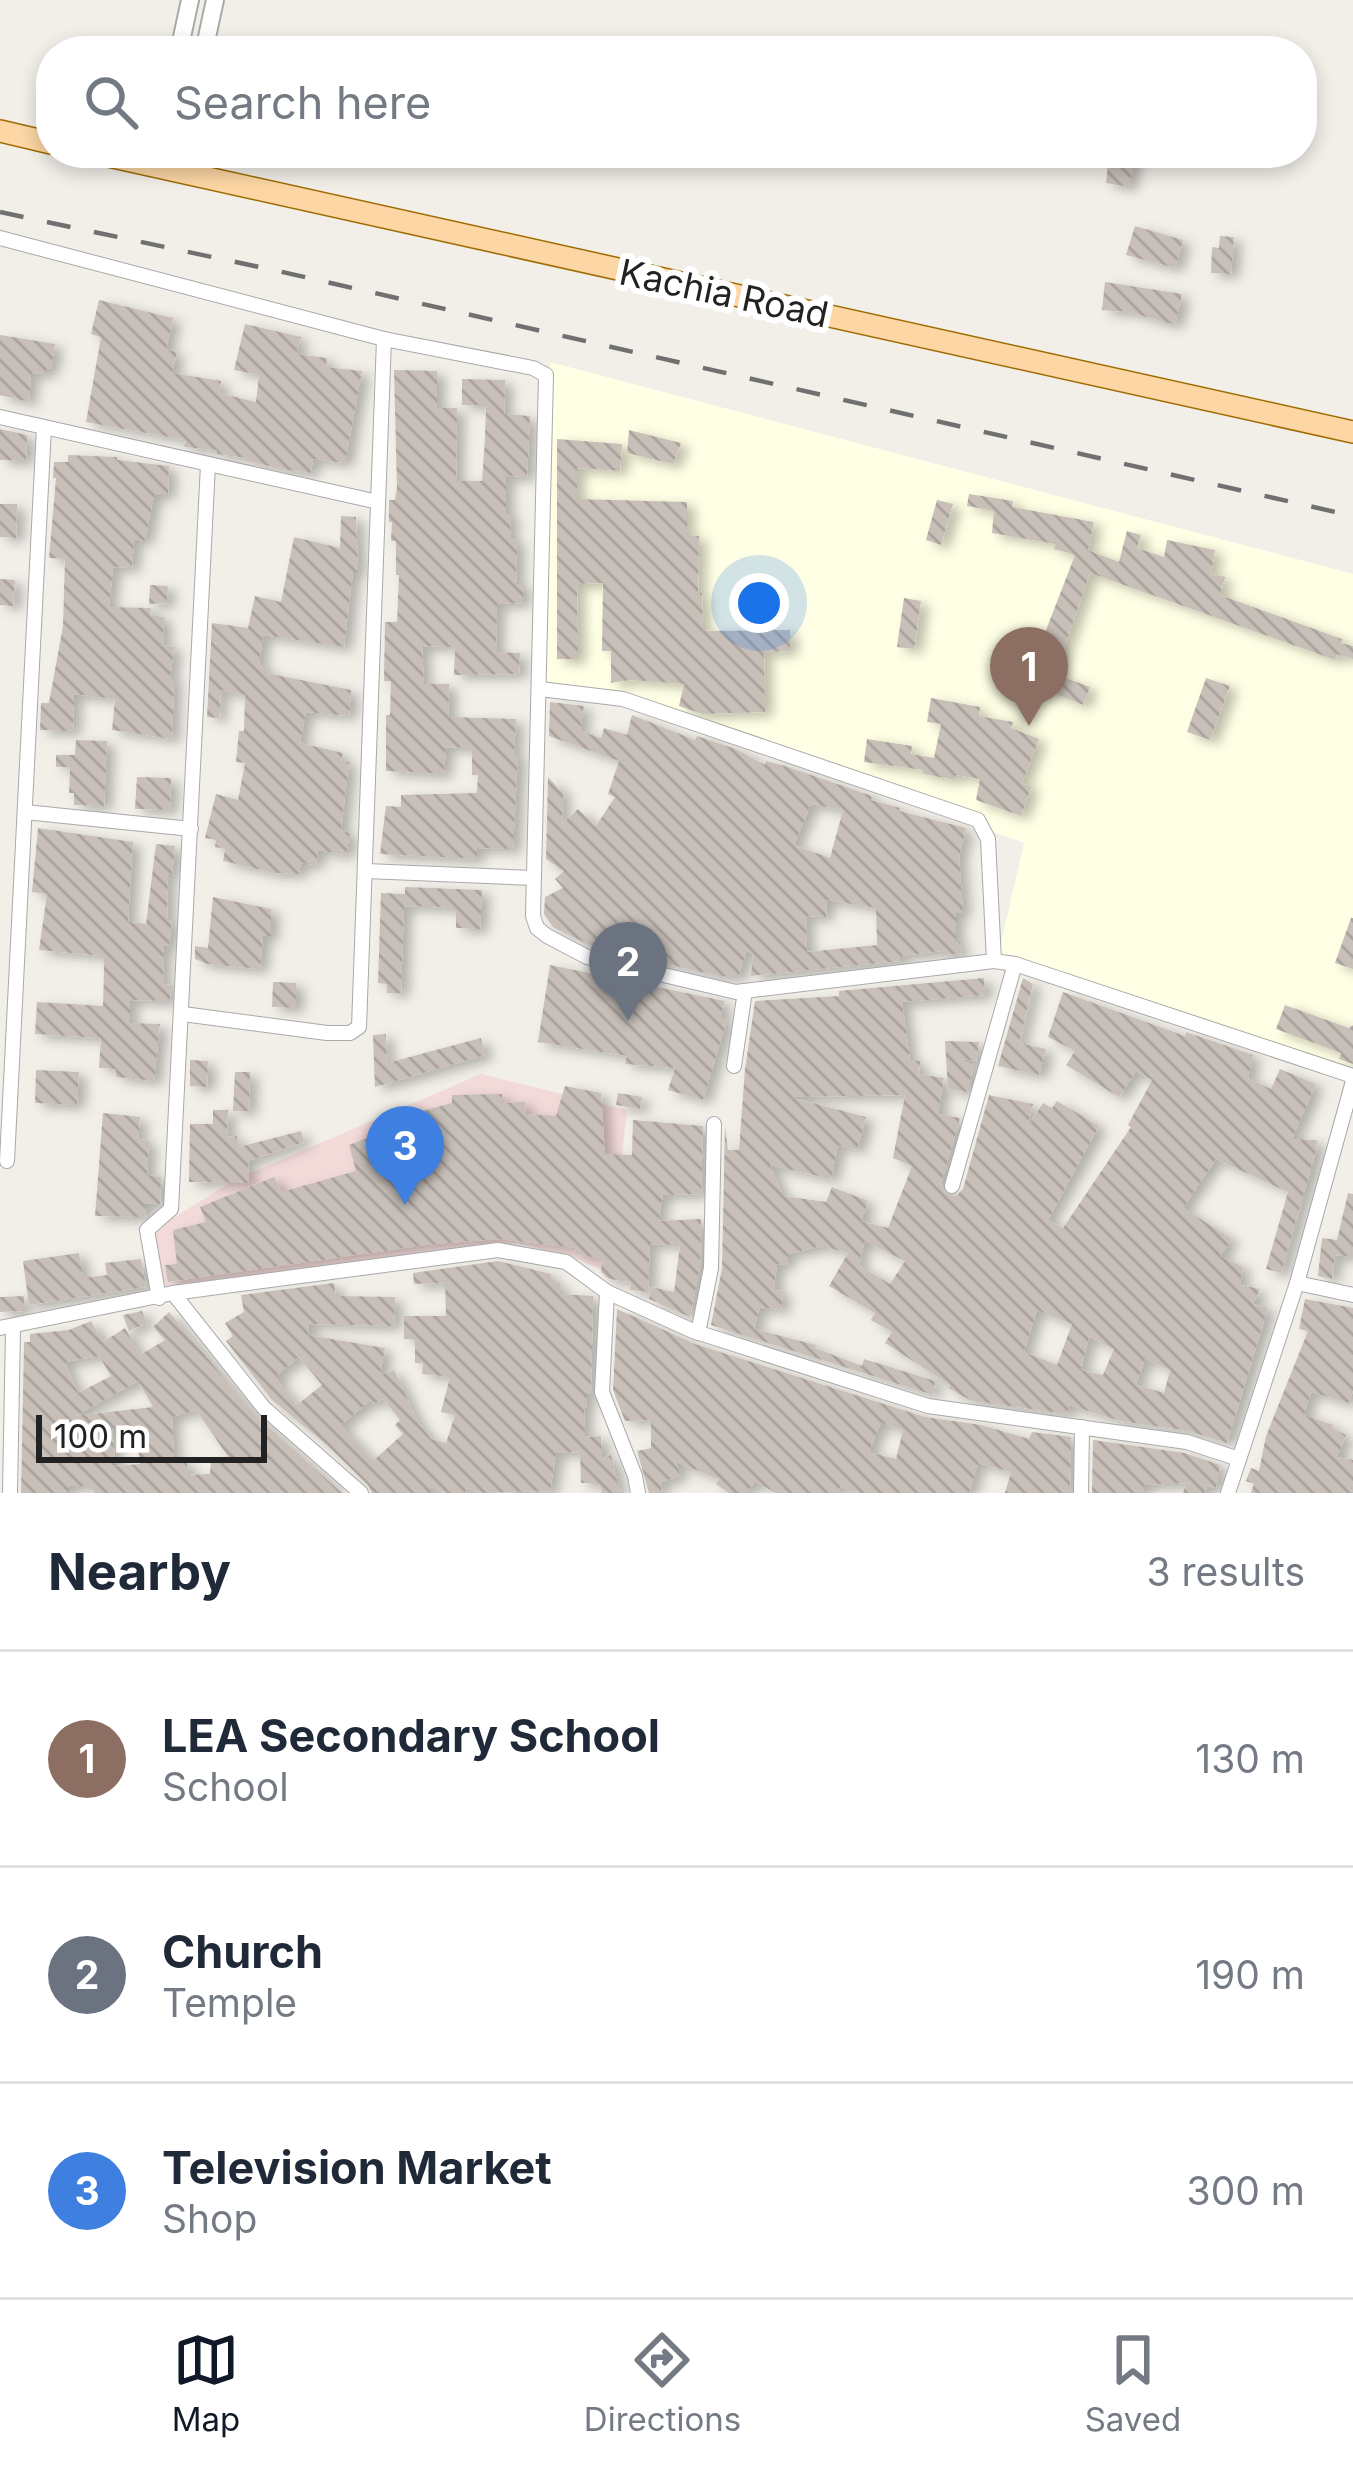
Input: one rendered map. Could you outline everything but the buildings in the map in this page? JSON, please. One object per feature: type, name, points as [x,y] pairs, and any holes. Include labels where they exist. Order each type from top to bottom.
[{"type":"main road","points":[[0,130],[36,138]]},
{"type":"main road","name":"Kachia Road","points":[[202,168],[1353,432]]},
{"type":"street","points":[[182,36],[190,0]]},
{"type":"street","points":[[207,36],[215,0]]},
{"type":"street","points":[[0,238],[384,340],[533,368],[547,375],[533,916],[547,936],[587,957],[736,992],[994,961],[1015,964],[1353,1078],[1298,1283],[1228,1493]]},
{"type":"street","points":[[183,1014],[327,1033],[350,1033],[359,1027],[384,340]]},
{"type":"street","points":[[0,417],[377,502]]},
{"type":"street","points":[[7,1161],[44,427]]},
{"type":"street","points":[[208,464],[171,1209],[147,1230],[166,1295],[264,1408],[361,1493]]},
{"type":"street","points":[[540,689],[622,699],[978,820],[988,839],[994,961]]},
{"type":"street","points":[[25,812],[191,829]]},
{"type":"street","points":[[366,872],[534,878]]},
{"type":"street","points":[[952,1186],[1015,964]]},
{"type":"street","points":[[0,966],[17,968]]},
{"type":"street","points":[[734,1066],[745,991]]},
{"type":"street","points":[[698,1333],[711,1268],[714,1124]]},
{"type":"street","points":[[10,1493],[6,1328],[166,1295],[498,1250],[566,1262],[607,1292],[698,1333],[928,1406],[1187,1442],[1239,1459]]},
{"type":"street","points":[[1298,1283],[1353,1295]]},
{"type":"street","points":[[607,1292],[602,1391],[638,1493]]},
{"type":"street","points":[[1081,1493],[1082,1427]]},
{"type":"shaded area","points":[[550,362],[1353,574],[1353,1076],[998,956],[1024,843],[649,707],[545,692]]},
{"type":"shaded area","points":[[481,1074],[627,1110],[609,1273],[517,1243],[159,1289],[154,1230],[234,1180]]},
{"type":"railway","points":[[0,212],[1353,516]]},
{"type":"place","name":"LEA Secondary School","points":[[1029,726]]},
{"type":"place","name":"Church","points":[[628,1021]]},
{"type":"place","name":"Television Market","points":[[405,1205]]}]
